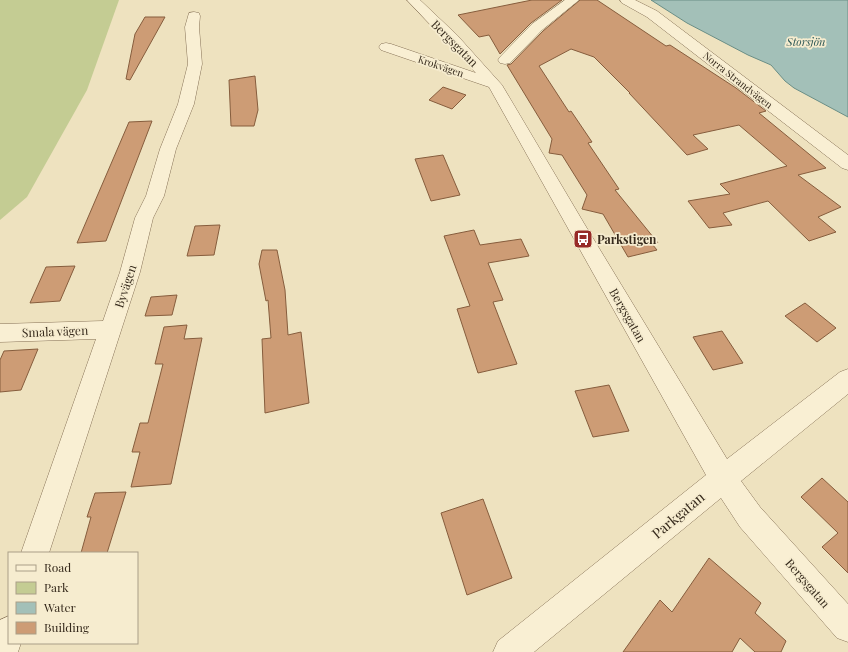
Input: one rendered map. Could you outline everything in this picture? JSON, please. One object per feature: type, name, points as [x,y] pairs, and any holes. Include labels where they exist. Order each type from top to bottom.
[{"type":"street","name":"Bergsgatan","points":[[413,0],[452,38],[495,85],[723,478],[750,517],[848,627]]},
{"type":"street","points":[[505,60],[537,27],[573,0]]},
{"type":"street","name":"Norra Strandvägen","points":[[626,0],[652,14],[848,164]]},
{"type":"street","name":"Byvägen","points":[[35,552],[130,272],[144,218],[154,196],[168,149],[186,104],[195,64],[192,27],[194,16]]},
{"type":"street","name":"Krokvägen","points":[[386,47],[495,85]]},
{"type":"street","name":"Smala vägen","points":[[0,333],[110,330]]},
{"type":"street","name":"Parkgatan","points":[[509,652],[691,506],[723,478],[748,460],[848,380]]},
{"type":"street","points":[[2,652],[8,635]]},
{"type":"green space","points":[[0,0],[119,0],[87,90],[27,197],[0,220]]},
{"type":"water","name":"Storsjön","points":[[651,0],[848,0],[848,117],[794,88],[785,81],[771,65],[748,55],[687,23]]},
{"type":"building","points":[[532,0],[562,0],[531,23],[500,54],[489,35],[479,37],[458,15]]},
{"type":"building","points":[[580,0],[597,0],[666,46],[670,45],[736,88],[766,111],[759,113],[826,168],[798,175],[841,207],[818,217],[836,232],[809,241],[768,201],[723,213],[732,225],[709,228],[688,201],[730,194],[720,184],[787,166],[739,125],[693,135],[708,149],[687,155],[630,93],[594,57],[571,49],[539,66],[569,112],[571,111],[592,142],[588,143],[619,189],[615,190],[658,243],[652,244],[657,250],[628,257],[603,214],[582,209],[587,195],[562,155],[549,153],[552,139],[507,65],[511,64],[543,31]]},
{"type":"building","points":[[145,17],[165,17],[130,80],[126,79],[135,34]]},
{"type":"building","points":[[255,76],[258,110],[254,126],[231,126],[229,80]]},
{"type":"building","points":[[443,87],[466,95],[452,109],[429,100]]},
{"type":"building","points":[[152,121],[106,241],[77,243],[129,122]]},
{"type":"building","points":[[443,155],[460,195],[431,201],[415,159]]},
{"type":"building","points":[[220,225],[214,255],[187,256],[195,226]]},
{"type":"building","points":[[474,230],[480,245],[521,239],[529,256],[488,263],[503,300],[493,302],[517,364],[478,373],[457,309],[470,306],[444,236]]},
{"type":"building","points":[[262,250],[277,250],[285,290],[288,335],[301,332],[309,403],[265,413],[262,339],[271,338],[268,300],[266,301],[259,264]]},
{"type":"building","points":[[75,266],[60,301],[30,303],[46,267]]},
{"type":"building","points":[[177,295],[172,315],[145,316],[151,297]]},
{"type":"building","points":[[805,303],[836,328],[817,342],[785,316]]},
{"type":"building","points":[[187,325],[184,339],[202,338],[171,484],[131,487],[140,452],[132,452],[140,423],[148,423],[163,364],[155,364],[164,327]]},
{"type":"building","points":[[722,331],[743,363],[713,370],[693,337]]},
{"type":"building","points":[[38,349],[21,390],[0,392],[0,360],[4,351]]},
{"type":"building","points":[[609,385],[629,431],[593,437],[575,391]]},
{"type":"building","points":[[822,478],[848,502],[848,573],[822,547],[838,533],[801,497]]},
{"type":"building","points":[[126,492],[107,552],[81,552],[91,517],[87,517],[95,493]]},
{"type":"building","points":[[483,499],[512,578],[467,595],[441,513]]},
{"type":"building","points":[[709,558],[761,603],[755,613],[786,641],[781,652],[755,652],[740,638],[732,652],[623,652],[660,600],[672,612]]},
{"type":"place","name":"Parkstigen","points":[[583,239]]}]
